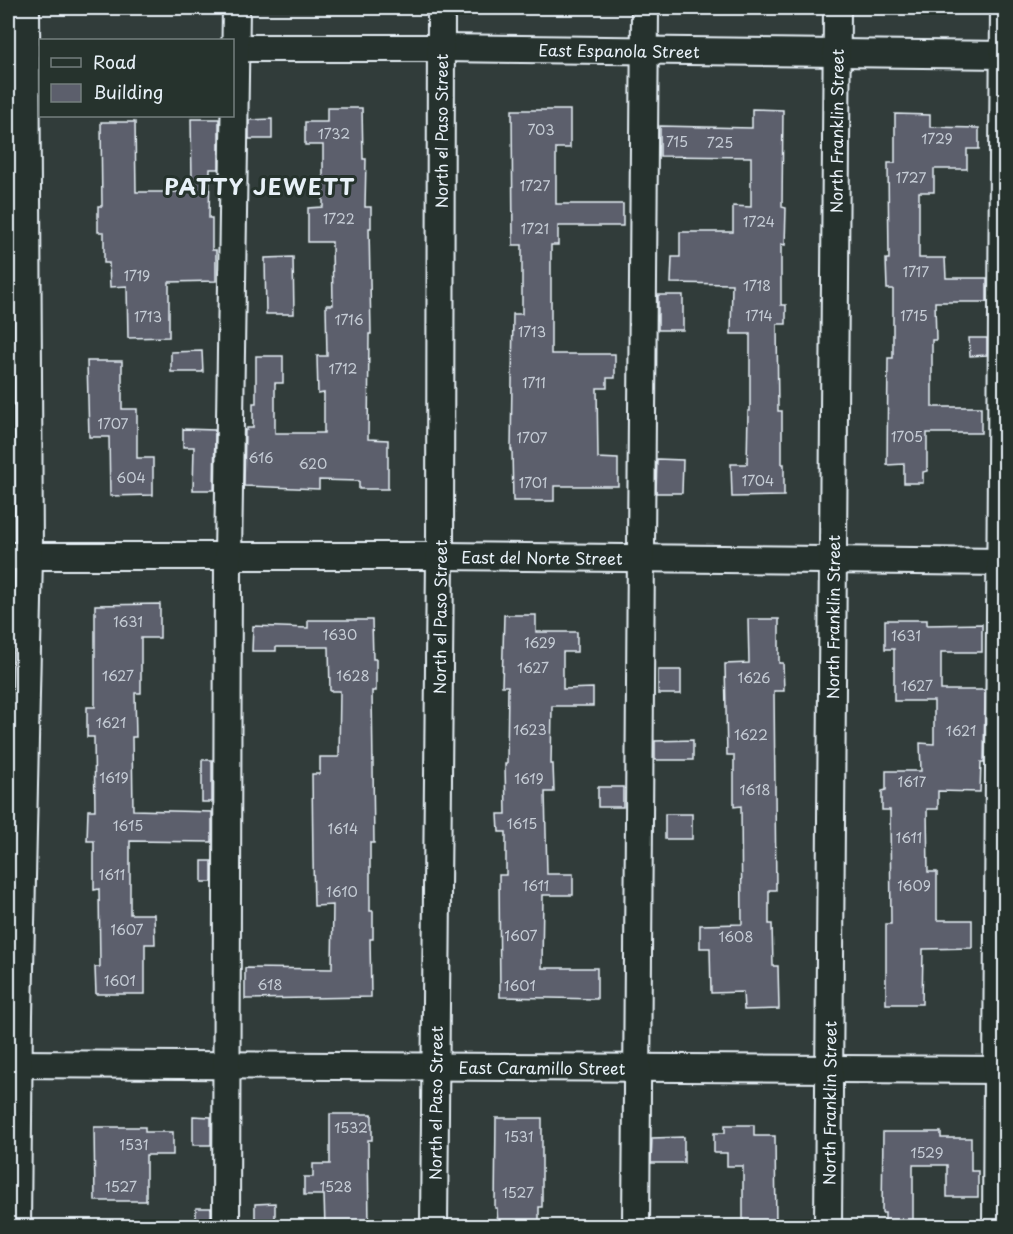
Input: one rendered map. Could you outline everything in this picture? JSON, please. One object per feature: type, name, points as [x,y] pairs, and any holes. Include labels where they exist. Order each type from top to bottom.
[{"type":"street","points":[[17,1227],[13,1064],[26,8]]},
{"type":"street","points":[[234,48],[236,8]]},
{"type":"street","name":"North el Paso Street","points":[[434,1227],[440,556],[441,8]]},
{"type":"street","points":[[636,1227],[645,8]]},
{"type":"street","name":"North Franklin Street","points":[[828,1227],[837,8]]},
{"type":"street","points":[[996,1227],[1002,1070],[1004,8]]},
{"type":"street","name":"East Espanola Street","points":[[234,48],[441,48],[1004,55]]},
{"type":"street","points":[[226,1227],[228,558],[233,117]]},
{"type":"street","name":"East del Norte Street","points":[[18,556],[228,558],[440,556],[641,560],[1003,562]]},
{"type":"street","name":"East Caramillo Street","points":[[13,1064],[1002,1070]]},
{"type":"building","points":[[327,108],[362,108],[363,159],[366,159],[365,207],[371,207],[368,439],[388,440],[388,489],[359,489],[359,481],[319,480],[319,489],[244,486],[245,430],[253,428],[253,403],[256,403],[256,356],[283,356],[283,383],[275,383],[275,433],[324,433],[324,393],[318,394],[317,356],[327,356],[326,305],[333,305],[332,242],[308,242],[308,208],[323,207],[323,145],[305,145],[305,122],[327,122]]},
{"type":"building","points":[[752,109],[783,110],[782,207],[786,208],[785,245],[781,244],[781,305],[786,305],[786,324],[777,324],[778,411],[782,411],[784,496],[732,497],[731,464],[747,464],[750,334],[731,334],[732,284],[671,283],[672,257],[680,257],[680,232],[733,232],[733,206],[751,207],[751,157],[660,156],[660,126],[752,128]]},
{"type":"building","points":[[512,110],[570,110],[570,148],[556,148],[556,204],[623,204],[623,226],[558,226],[558,245],[551,245],[551,354],[615,354],[615,378],[607,378],[607,388],[597,388],[598,458],[618,459],[618,486],[554,486],[554,501],[513,501],[511,450],[513,314],[522,314],[522,245],[513,245]]},
{"type":"building","points":[[895,114],[930,115],[930,127],[979,128],[979,149],[967,149],[967,169],[934,169],[934,192],[919,192],[919,258],[945,258],[946,278],[987,278],[987,302],[935,302],[936,340],[932,340],[932,407],[981,407],[981,433],[927,433],[927,471],[923,472],[923,483],[904,483],[904,464],[887,465],[888,358],[893,358],[893,289],[887,289],[886,259],[889,259],[888,163],[895,163]]},
{"type":"building","points":[[191,119],[219,119],[219,169],[210,169],[209,218],[212,218],[212,250],[216,250],[216,281],[169,282],[169,337],[128,338],[127,286],[110,287],[109,263],[104,263],[104,232],[98,232],[98,206],[102,206],[101,122],[135,122],[136,192],[184,192],[184,181],[192,181]]},
{"type":"building","points":[[272,119],[272,139],[249,139],[249,120]]},
{"type":"building","points":[[293,257],[294,314],[266,314],[265,258]]},
{"type":"building","points":[[658,295],[683,295],[683,330],[658,330]]},
{"type":"building","points":[[969,338],[987,338],[987,355],[970,356]]},
{"type":"building","points":[[202,351],[203,372],[171,372],[171,352]]},
{"type":"building","points":[[87,361],[122,361],[122,409],[137,409],[137,458],[153,458],[153,495],[110,496],[109,437],[89,437]]},
{"type":"building","points":[[183,429],[215,430],[214,490],[193,490],[194,447],[183,447]]},
{"type":"building","points":[[657,459],[683,460],[682,493],[656,493]]},
{"type":"building","points":[[160,604],[160,638],[141,638],[141,693],[135,693],[136,737],[132,737],[133,810],[212,812],[212,842],[130,841],[130,914],[154,914],[155,944],[145,944],[145,994],[96,994],[95,967],[100,967],[99,889],[94,890],[94,841],[87,841],[88,810],[95,810],[94,737],[87,737],[87,707],[95,707],[95,605]]},
{"type":"building","points":[[504,615],[536,615],[536,632],[577,632],[577,652],[563,652],[563,689],[593,688],[593,706],[552,706],[551,764],[553,764],[554,792],[545,792],[547,874],[573,874],[573,895],[543,895],[542,968],[597,968],[597,999],[500,997],[499,875],[506,875],[506,832],[499,832],[498,814],[506,814],[508,686],[502,686]]},
{"type":"building","points":[[748,619],[779,619],[779,663],[783,663],[784,691],[774,691],[776,890],[769,890],[769,924],[772,924],[773,966],[778,966],[779,1009],[744,1010],[743,992],[711,993],[710,948],[700,948],[700,925],[742,924],[741,806],[734,807],[734,755],[727,755],[725,664],[749,663]]},
{"type":"building","points":[[308,620],[372,620],[376,691],[372,691],[374,843],[370,843],[370,911],[373,911],[373,939],[370,939],[371,997],[245,999],[245,968],[332,969],[333,905],[314,906],[312,774],[320,774],[320,757],[339,757],[340,691],[330,691],[329,647],[276,647],[276,651],[252,651],[253,626],[308,628]]},
{"type":"building","points":[[885,620],[927,620],[927,625],[982,624],[982,652],[941,652],[941,690],[985,690],[984,762],[981,762],[980,792],[938,791],[938,809],[927,809],[928,872],[937,872],[937,920],[972,920],[972,948],[923,949],[922,1004],[886,1004],[886,924],[891,924],[890,810],[882,810],[882,791],[886,790],[886,771],[921,771],[920,743],[934,744],[934,701],[894,701],[894,649],[885,649]]},
{"type":"building","points":[[658,670],[681,670],[681,694],[658,694]]},
{"type":"building","points":[[693,740],[693,760],[655,760],[655,741]]},
{"type":"building","points":[[202,760],[212,760],[212,802],[202,802]]},
{"type":"building","points":[[598,787],[623,787],[623,807],[598,807]]},
{"type":"building","points":[[665,814],[692,814],[692,839],[665,839]]},
{"type":"building","points":[[202,861],[212,861],[212,882],[202,882]]},
{"type":"building","points":[[330,1114],[372,1114],[372,1140],[368,1140],[369,1227],[325,1227],[324,1195],[304,1195],[304,1177],[313,1177],[313,1164],[330,1164]]},
{"type":"building","points":[[193,1116],[211,1117],[211,1145],[193,1145]]},
{"type":"building","points":[[496,1118],[542,1118],[542,1207],[539,1207],[539,1227],[498,1227],[497,1208],[495,1208]]},
{"type":"building","points":[[725,1125],[754,1125],[754,1136],[775,1136],[776,1227],[743,1227],[743,1166],[727,1166],[727,1153],[714,1153],[714,1133],[725,1133]]},
{"type":"building","points":[[94,1127],[145,1127],[145,1132],[173,1132],[173,1155],[146,1155],[146,1201],[95,1201]]},
{"type":"building","points":[[883,1132],[941,1132],[941,1138],[971,1138],[971,1171],[978,1171],[978,1197],[947,1197],[947,1165],[913,1165],[913,1227],[885,1227],[885,1213],[882,1213]]},
{"type":"building","points":[[684,1137],[684,1163],[651,1163],[652,1138]]},
{"type":"building","points":[[275,1203],[275,1223],[255,1224],[255,1204]]},
{"type":"building","points":[[196,1208],[211,1208],[211,1227],[196,1227]]},
{"type":"district","name":"PATTY JEWETT","points":[[260,185]]}]
